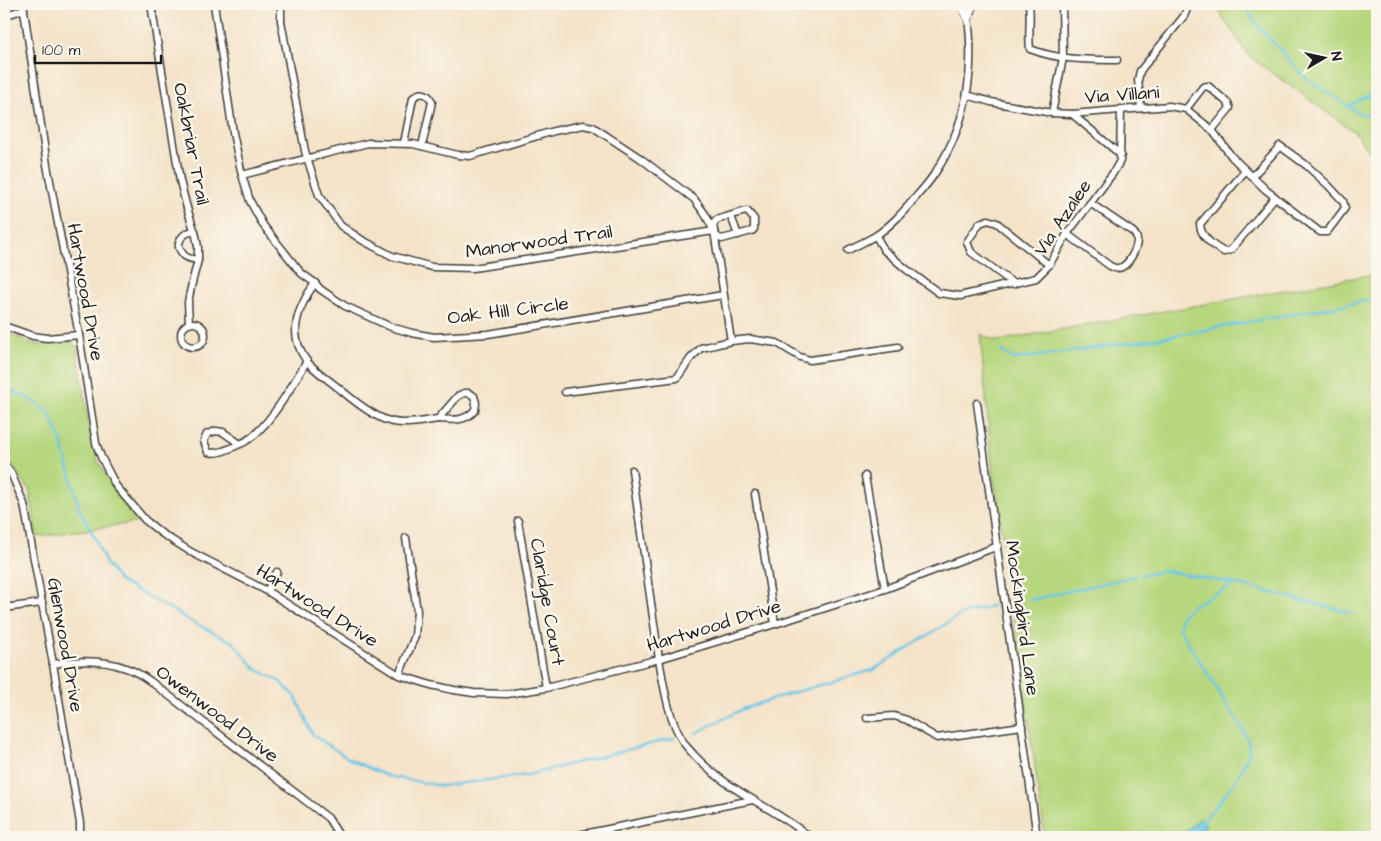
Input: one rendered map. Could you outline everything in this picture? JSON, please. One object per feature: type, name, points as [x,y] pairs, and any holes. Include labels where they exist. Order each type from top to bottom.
[{"type":"street","name":"Oakbriar Trail","points":[[151,4],[180,181],[196,236],[198,260],[188,302],[189,324]]},
{"type":"street","name":"Oak Hill Circle","points":[[214,4],[233,133],[250,201],[263,225],[301,272],[320,289],[345,306],[390,327],[434,337],[488,334],[723,295]]},
{"type":"street","name":"Manorwood Trail","points":[[281,4],[282,21],[305,151],[320,195],[341,226],[392,256],[432,267],[474,268],[714,231],[720,239],[738,235]]},
{"type":"street","points":[[848,250],[876,236],[905,210],[937,170],[948,151],[959,126],[972,64],[968,17],[962,4]]},
{"type":"street","points":[[968,17],[972,4]]},
{"type":"street","points":[[1029,4],[1028,38],[1030,49],[1074,60],[1117,60]]},
{"type":"street","points":[[1052,113],[1063,58],[1062,4]]},
{"type":"street","points":[[1141,108],[1138,80],[1140,72],[1184,16],[1189,4]]},
{"type":"street","points":[[4,16],[23,6]]},
{"type":"street","name":"Hartwood Drive","points":[[23,6],[47,165],[96,444],[116,486],[145,520],[161,533],[192,552],[266,590],[399,675],[431,685],[474,693],[507,694],[546,688],[659,659],[775,624],[885,589],[998,546]]},
{"type":"street","points":[[1186,109],[1203,87],[1208,86],[1228,103],[1230,108],[1212,130]]},
{"type":"street","points":[[404,143],[413,98],[417,94],[422,93],[427,94],[432,102],[422,146]]},
{"type":"street","name":"Via Villani","points":[[967,95],[991,102],[1052,113],[1072,114],[1169,106],[1186,109],[1212,130],[1245,171],[1275,197],[1320,232],[1327,232],[1345,208],[1343,201],[1328,185],[1306,165],[1280,146],[1252,177]]},
{"type":"street","name":"Via Azalee","points":[[876,236],[884,250],[906,269],[939,293],[946,295],[960,296],[1036,278],[1049,266],[1067,234],[1120,161],[1121,109]]},
{"type":"street","points":[[1072,114],[1121,155]]},
{"type":"street","points":[[242,175],[368,143],[404,143],[470,156],[554,131],[583,125],[593,127],[640,158],[694,200],[705,214],[714,231]]},
{"type":"street","points":[[1245,171],[1200,224],[1201,231],[1211,243],[1224,252],[1231,250],[1275,197]]},
{"type":"street","points":[[1067,234],[1110,266],[1118,268],[1126,265],[1135,250],[1136,235],[1090,203]]},
{"type":"street","points":[[731,216],[738,235],[754,229],[754,219],[747,211],[716,220],[713,226],[731,341]]},
{"type":"street","points":[[1014,284],[971,252],[966,242],[980,223],[988,220],[997,224],[1049,266]]},
{"type":"street","name":"Oakbriar Trail","points":[[195,231],[188,231],[182,235],[179,241],[179,248],[182,254],[188,258],[198,260]]},
{"type":"street","points":[[315,283],[299,311],[296,321],[298,343],[306,361],[350,397],[375,414],[389,421],[403,424],[438,419],[458,420],[466,418],[475,410],[474,396],[469,393],[458,396],[438,419]]},
{"type":"street","points":[[4,326],[33,336],[47,338],[78,335]]},
{"type":"street","points":[[566,392],[677,378],[691,358],[701,348],[731,341],[750,339],[770,341],[777,343],[800,358],[810,360],[898,347]]},
{"type":"street","points":[[240,444],[219,431],[207,434],[204,441],[208,452],[213,453],[247,442],[273,415],[306,361]]},
{"type":"street","name":"Mockingbird Lane","points":[[977,403],[1037,837]]},
{"type":"street","name":"Glenwood Drive","points":[[4,464],[12,473],[24,502],[80,823],[80,837]]},
{"type":"street","points":[[632,470],[659,659],[673,721],[684,744],[702,764],[725,782],[810,837]]},
{"type":"street","points":[[865,476],[885,589]]},
{"type":"street","points":[[755,494],[775,624]]},
{"type":"street","name":"Claridge Court","points":[[518,521],[546,688]]},
{"type":"street","points":[[399,675],[415,636],[417,611],[406,538]]},
{"type":"street","points":[[266,590],[277,572]]},
{"type":"street","points":[[4,608],[42,603]]},
{"type":"street","name":"Owenwood Drive","points":[[53,664],[72,661],[102,661],[127,668],[150,681],[328,818],[340,837]]},
{"type":"street","points":[[866,718],[894,716],[907,720],[937,738],[1022,726]]},
{"type":"street","points":[[569,837],[752,800]]},
{"type":"green space","points":[[1217,4],[1377,4],[1377,165],[1356,133],[1250,57],[1222,17]]},
{"type":"green space","points":[[1377,264],[1377,837],[1045,837],[992,465],[980,334],[996,341],[1375,274]]},
{"type":"green space","points":[[4,331],[37,345],[72,342],[77,348],[91,438],[98,461],[115,491],[139,522],[37,537],[29,489],[4,455]]},
{"type":"water","points":[[1200,818],[1206,825],[1194,837],[1179,837]]},
{"type":"waterway","points":[[1244,4],[1256,24],[1308,80],[1359,113],[1377,117]]},
{"type":"waterway","points":[[1349,106],[1377,93]]},
{"type":"waterway","points":[[1001,351],[1014,359],[1047,355],[1160,338],[1377,299]]},
{"type":"waterway","points":[[4,387],[32,400],[49,412],[61,440],[80,511],[94,536],[106,564],[119,581],[192,622],[233,642],[256,669],[279,681],[295,696],[313,735],[351,760],[387,776],[441,786],[528,775],[674,738]]},
{"type":"waterway","points":[[1141,575],[1166,571],[1236,584]]},
{"type":"waterway","points":[[1030,600],[1135,576]]},
{"type":"waterway","points":[[1202,822],[1237,778],[1247,759],[1249,747],[1246,735],[1179,628],[1181,617],[1191,606],[1236,584],[1352,613]]},
{"type":"waterway","points":[[696,733],[743,709],[873,670],[960,615],[992,606]]}]
